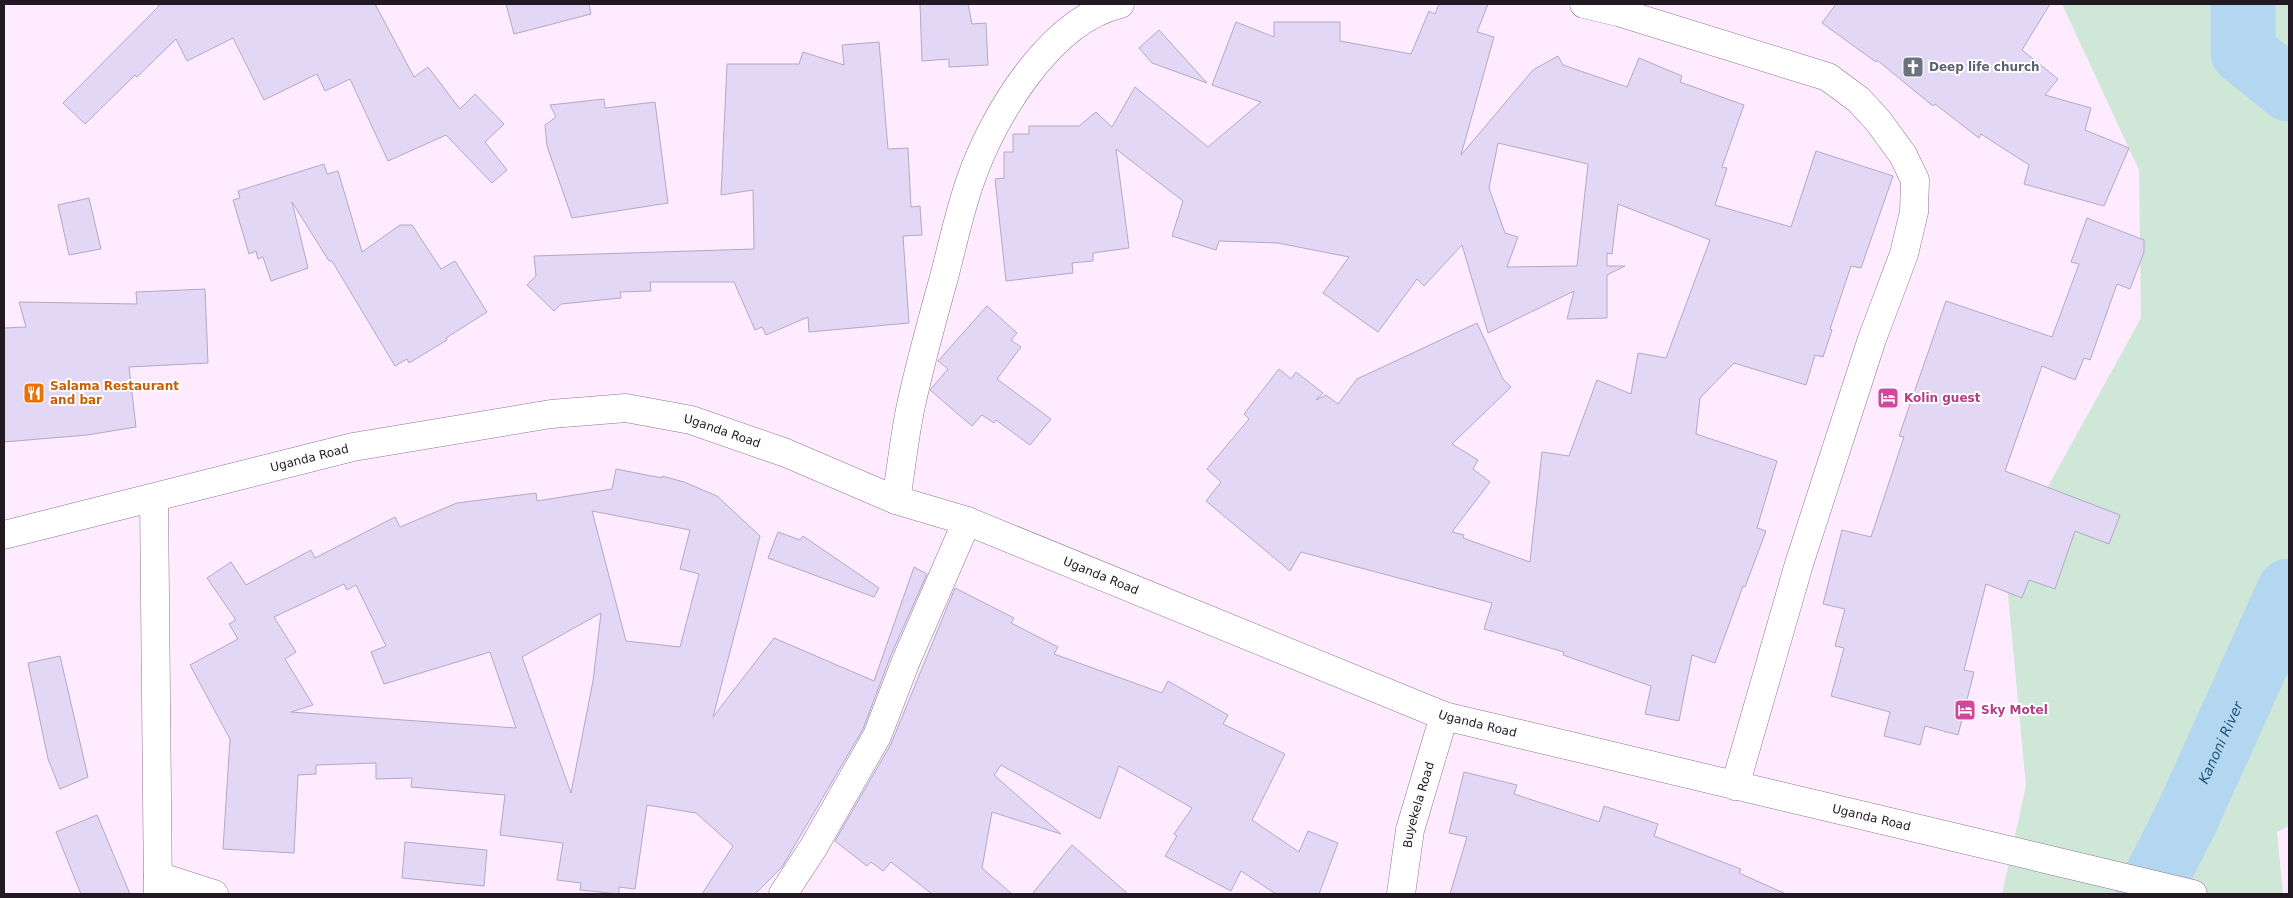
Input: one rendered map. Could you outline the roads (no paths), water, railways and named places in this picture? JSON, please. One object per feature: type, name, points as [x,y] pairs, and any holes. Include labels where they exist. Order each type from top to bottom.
[{"type":"street","points":[[896,500],[910,410],[942,286],[971,178],[996,121],[1037,59],[1071,30],[1106,7],[1120,4]]},
{"type":"street","points":[[1584,4],[1618,12],[1828,77],[1859,100],[1879,122],[1903,155],[1915,180],[1914,212],[1904,254],[1872,339],[1799,564],[1735,786]]},
{"type":"street","name":"Uganda Road","points":[[4,535],[154,499],[353,447],[550,414],[626,408],[700,423],[786,453],[896,500],[967,522],[1444,716],[2193,894]]},
{"type":"street","points":[[154,499],[158,885],[214,894]]},
{"type":"street","points":[[783,894],[813,848],[877,736],[906,662],[967,522]]},
{"type":"street","name":"Buyekela Road","points":[[1401,894],[1410,830],[1444,716]]},
{"type":"waterway","name":"Kanoni River","points":[[2243,4],[2243,52],[2289,89]]},
{"type":"waterway","name":"Kanoni River","points":[[2148,894],[2187,817],[2289,591]]},
{"type":"place","name":"Deep life church","points":[[1913,67]]},
{"type":"place","name":"Salama Restaurant and bar","points":[[34,393]]},
{"type":"place","name":"Kolin guest","points":[[1888,398]]},
{"type":"place","name":"Sky Motel","points":[[1965,710]]}]
